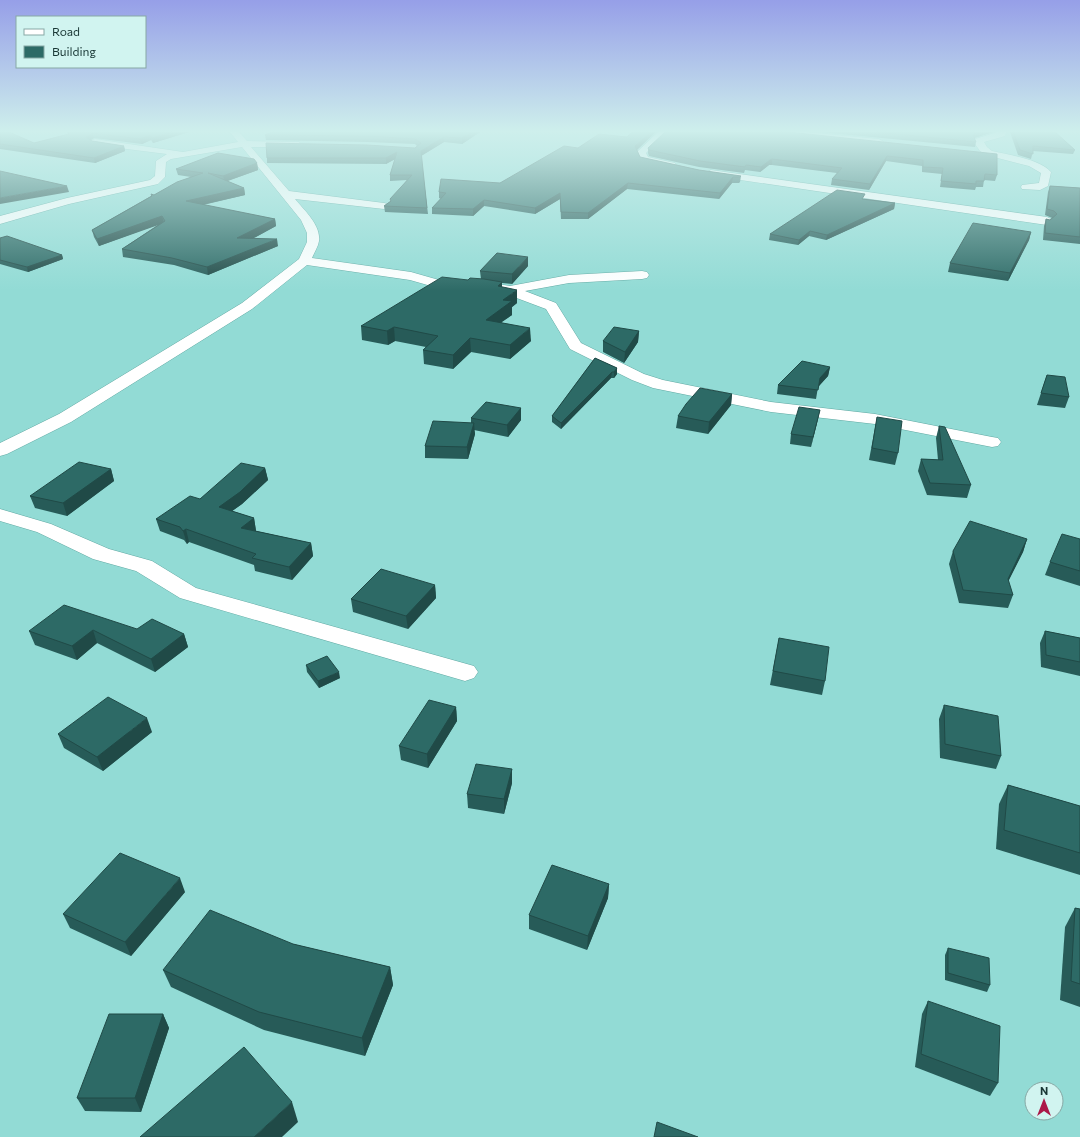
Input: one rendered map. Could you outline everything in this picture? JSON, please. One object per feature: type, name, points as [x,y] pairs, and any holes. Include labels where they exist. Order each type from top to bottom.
[{"type":"street","points":[[0,220],[67,201],[140,185]]},
{"type":"street","points":[[0,450],[65,418],[247,306],[304,261],[314,242],[313,233],[306,219],[277,185]]},
{"type":"street","points":[[795,185],[1046,222]]},
{"type":"street","points":[[1026,187],[1040,187],[1043,185]]},
{"type":"street","points":[[284,194],[384,206]]},
{"type":"street","points":[[304,261],[411,276],[438,284],[485,286],[509,290],[551,306],[570,339],[578,349],[638,377],[659,384],[771,407],[875,419],[992,442]]},
{"type":"street","points":[[509,290],[569,279],[642,275]]},
{"type":"street","points":[[0,515],[44,528],[101,554],[144,566],[188,592],[465,672]]},
{"type":"building","points":[[0,185],[67,186],[0,198]]},
{"type":"building","points":[[172,185],[237,185],[244,188],[186,201],[275,219],[237,238],[277,239],[207,267],[172,258],[122,249],[165,221],[162,216],[97,239],[92,230],[152,196],[151,194],[154,195]]},
{"type":"building","points":[[403,185],[425,185],[427,208],[384,206],[391,201],[390,199]]},
{"type":"building","points":[[440,185],[625,185],[588,213],[561,212],[560,193],[535,208],[484,200],[473,209],[432,208],[446,193],[439,192]]},
{"type":"building","points":[[647,185],[726,185],[720,193]]},
{"type":"building","points":[[1050,186],[1080,188],[1080,237],[1045,233],[1046,219],[1050,220],[1057,214],[1054,211],[1047,209]]},
{"type":"building","points":[[837,190],[865,194],[862,199],[895,203],[827,235],[810,231],[799,240],[770,234]]},
{"type":"building","points":[[973,223],[1031,232],[1010,273],[950,263]]},
{"type":"building","points":[[7,236],[62,255],[27,267],[0,260],[0,238]]},
{"type":"building","points":[[497,253],[528,257],[512,274],[480,271]]},
{"type":"building","points":[[442,277],[468,280],[470,278],[484,279],[502,282],[498,286],[517,290],[503,300],[512,301],[486,320],[530,328],[510,345],[470,338],[453,355],[423,350],[438,336],[394,327],[387,331],[361,326]]},
{"type":"building","points":[[614,327],[639,331],[625,352],[603,341]]},
{"type":"building","points":[[595,358],[617,368],[561,423],[552,416]]},
{"type":"building","points":[[802,361],[830,367],[820,378],[818,390],[778,385]]},
{"type":"building","points":[[1047,375],[1065,377],[1069,397],[1041,393]]},
{"type":"building","points":[[700,388],[732,394],[709,422],[678,416],[686,404]]},
{"type":"building","points":[[486,402],[521,408],[507,425],[471,418]]},
{"type":"building","points":[[799,407],[820,410],[813,437],[791,434]]},
{"type":"building","points":[[877,417],[902,421],[898,453],[872,448]]},
{"type":"building","points":[[433,421],[474,423],[467,447],[425,446]]},
{"type":"building","points":[[939,426],[945,427],[971,485],[930,483],[921,459],[943,460]]},
{"type":"building","points":[[79,462],[111,469],[63,503],[30,496]]},
{"type":"building","points":[[241,463],[265,468],[240,492],[219,507],[254,518],[241,528],[311,543],[289,567],[252,558],[256,554],[186,529],[183,531],[180,527],[156,519],[190,496],[200,499]]},
{"type":"building","points":[[970,521],[1027,539],[1008,579],[1013,595],[963,590],[953,551]]},
{"type":"building","points":[[1062,534],[1080,539],[1080,571],[1050,562]]},
{"type":"building","points":[[381,569],[435,585],[406,616],[351,599]]},
{"type":"building","points":[[64,605],[137,629],[152,619],[184,634],[151,659],[93,630],[72,646],[29,631]]},
{"type":"building","points":[[1045,631],[1080,638],[1080,662],[1046,655]]},
{"type":"building","points":[[779,638],[829,647],[825,681],[773,671]]},
{"type":"building","points":[[327,656],[339,672],[318,681],[306,665]]},
{"type":"building","points":[[108,697],[147,718],[97,757],[58,734]]},
{"type":"building","points":[[429,700],[456,707],[427,754],[399,746]]},
{"type":"building","points":[[944,705],[998,716],[1001,756],[945,744]]},
{"type":"building","points":[[476,764],[512,769],[504,799],[467,794]]},
{"type":"building","points":[[1008,785],[1080,806],[1080,853],[1004,830]]},
{"type":"building","points":[[120,853],[180,878],[125,942],[63,914]]},
{"type":"building","points":[[552,865],[609,884],[588,936],[529,915]]},
{"type":"building","points":[[1075,908],[1080,909],[1080,984],[1071,981]]},
{"type":"building","points":[[210,910],[293,944],[390,967],[362,1038],[259,1012],[163,970]]},
{"type":"building","points":[[948,948],[989,958],[990,985],[948,973]]},
{"type":"building","points":[[928,1001],[1000,1026],[998,1083],[921,1054]]},
{"type":"building","points":[[109,1014],[163,1014],[135,1098],[77,1098]]},
{"type":"building","points":[[244,1047],[292,1102],[254,1137],[140,1137]]},
{"type":"building","points":[[657,1122],[698,1137],[654,1137]]}]
